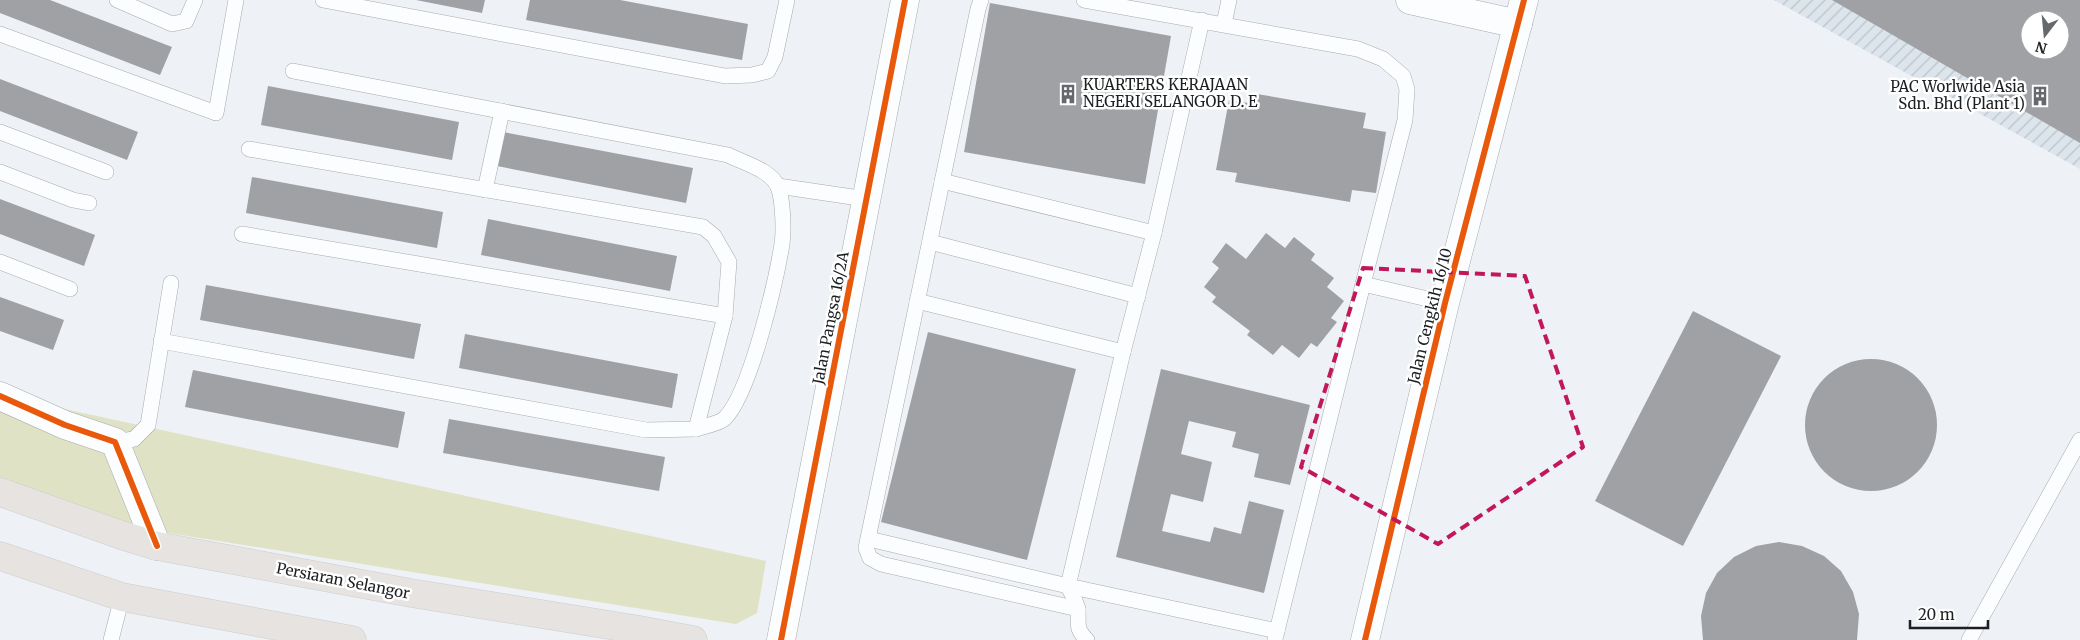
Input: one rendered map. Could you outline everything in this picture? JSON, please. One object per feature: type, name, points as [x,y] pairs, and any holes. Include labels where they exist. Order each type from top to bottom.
[{"type":"main road","name":"Persiaran Selangor","points":[[0,492],[157,546],[411,593],[693,640]]},
{"type":"main road","points":[[0,556],[122,597],[352,640]]},
{"type":"street","name":"Jalan Pangsa 16/2A","points":[[781,640],[905,0]]},
{"type":"street","points":[[1410,0],[1521,12]]},
{"type":"street","name":"Jalan Cengkih 16/10","points":[[1365,640],[1445,303],[1521,12]]},
{"type":"street","points":[[0,396],[65,426],[115,442],[157,546]]},
{"type":"lane","points":[[117,0],[172,24],[186,21],[195,0]]},
{"type":"lane","points":[[0,34],[216,113],[236,0]]},
{"type":"lane","points":[[323,0],[725,76],[752,75],[768,71],[774,57],[787,0]]},
{"type":"lane","points":[[981,0],[866,548],[870,558],[881,564],[1078,609]]},
{"type":"lane","points":[[868,539],[1276,636],[1405,120],[1407,89],[1403,76],[1383,59],[1358,48],[1084,0]]},
{"type":"lane","points":[[1224,24],[1229,0]]},
{"type":"lane","points":[[1087,640],[1079,632],[1077,621],[1078,609],[1068,586],[1123,352],[1154,233],[1202,20]]},
{"type":"lane","points":[[161,341],[646,430],[696,429],[724,420],[740,398],[764,323],[782,242],[781,204],[778,186],[765,172],[728,155],[293,71]]},
{"type":"lane","points":[[485,190],[502,112]]},
{"type":"lane","points":[[0,132],[106,172]]},
{"type":"lane","points":[[249,149],[703,227],[714,236],[729,262],[725,316],[696,429]]},
{"type":"lane","points":[[0,172],[73,200],[89,203]]},
{"type":"lane","points":[[942,181],[1154,233]]},
{"type":"lane","points":[[778,186],[866,199]]},
{"type":"lane","points":[[242,234],[725,316]]},
{"type":"lane","points":[[930,242],[1138,296]]},
{"type":"lane","points":[[0,262],[70,289]]},
{"type":"lane","points":[[115,442],[134,439],[148,425],[154,400],[161,341],[171,283]]},
{"type":"lane","points":[[1363,284],[1445,303]]},
{"type":"lane","points":[[918,301],[1123,352]]},
{"type":"lane","points":[[1968,640],[2080,440]]},
{"type":"lane","points":[[111,640],[122,597]]},
{"type":"highlighted area","points":[[1363,268],[1525,276],[1583,447],[1438,544],[1301,467]]},
{"type":"shaded area","name":"PAC Worlwide Asia Sdn. Bhd (Plant 1)","points":[[1774,0],[2080,0],[2080,169]]},
{"type":"green space","points":[[0,395],[766,561],[757,613],[736,624],[138,528],[0,483]]},
{"type":"building","points":[[0,0],[50,0],[172,47],[160,75],[0,13]]},
{"type":"building","points":[[416,0],[485,0],[482,13]]},
{"type":"building","points":[[530,0],[620,0],[748,24],[742,60],[526,20]]},
{"type":"building","name":"PAC Worlwide Asia Sdn. Bhd (Plant 1)","points":[[1832,0],[2080,0],[2080,143]]},
{"type":"building","name":"KUARTERS KERAJAAN NEGERI SELANGOR D. E","points":[[990,3],[1171,36],[1145,184],[964,152]]},
{"type":"building","points":[[0,79],[138,132],[127,160],[0,111]]},
{"type":"building","points":[[268,86],[459,122],[452,160],[261,125]]},
{"type":"building","points":[[1257,94],[1366,113],[1363,128],[1386,132],[1376,193],[1352,190],[1350,202],[1235,182],[1237,173],[1216,170],[1229,100],[1255,104]]},
{"type":"building","points":[[503,132],[693,168],[686,203],[497,166]]},
{"type":"building","points":[[252,177],[443,212],[437,248],[246,213]]},
{"type":"building","points":[[0,199],[95,235],[84,266],[0,234]]},
{"type":"building","points":[[488,219],[677,256],[670,291],[481,255]]},
{"type":"building","points":[[1266,233],[1285,248],[1294,237],[1315,254],[1311,260],[1334,278],[1327,287],[1344,301],[1331,318],[1337,322],[1317,347],[1311,343],[1299,358],[1282,345],[1273,355],[1247,335],[1250,331],[1212,302],[1216,297],[1204,287],[1219,268],[1212,262],[1226,243],[1246,259]]},
{"type":"building","points":[[206,285],[421,324],[414,359],[200,320]]},
{"type":"building","points":[[0,297],[64,320],[53,350],[0,331]]},
{"type":"building","points":[[1693,311],[1781,356],[1683,546],[1595,501]]},
{"type":"building","points":[[928,332],[1076,369],[1027,560],[881,522]]},
{"type":"building","points":[[465,334],[678,374],[672,408],[459,368]]},
{"type":"building","points":[[1871,359],[1884,360],[1896,364],[1918,378],[1932,400],[1936,412],[1936,438],[1932,450],[1918,472],[1896,486],[1884,490],[1871,491],[1858,490],[1846,486],[1824,472],[1810,450],[1806,438],[1805,425],[1806,412],[1810,400],[1824,378],[1846,364],[1858,360]]},
{"type":"building","points":[[1161,369],[1310,405],[1290,485],[1254,477],[1259,454],[1232,447],[1236,432],[1189,421],[1181,454],[1212,462],[1203,502],[1171,494],[1162,531],[1210,542],[1214,527],[1241,534],[1249,501],[1284,510],[1264,593],[1116,557]]},
{"type":"building","points":[[193,370],[405,412],[398,448],[185,407]]},
{"type":"building","points":[[449,419],[665,457],[659,491],[443,453]]},
{"type":"building","points":[[1779,542],[1802,546],[1824,556],[1841,571],[1853,592],[1859,614],[1857,640],[1703,640],[1701,616],[1706,593],[1717,573],[1734,557],[1756,546]]},
{"type":"cycle path","points":[[781,640],[905,0]]},
{"type":"cycle path","points":[[1365,640],[1445,303],[1524,0]]},
{"type":"cycle path","points":[[0,396],[65,425],[115,442],[157,546]]},
{"type":"place","name":"KUARTERS KERAJAAN NEGERI SELANGOR D. E","points":[[1068,94]]},
{"type":"place","name":"PAC Worlwide Asia Sdn. Bhd (Plant 1)","points":[[2040,96]]}]
